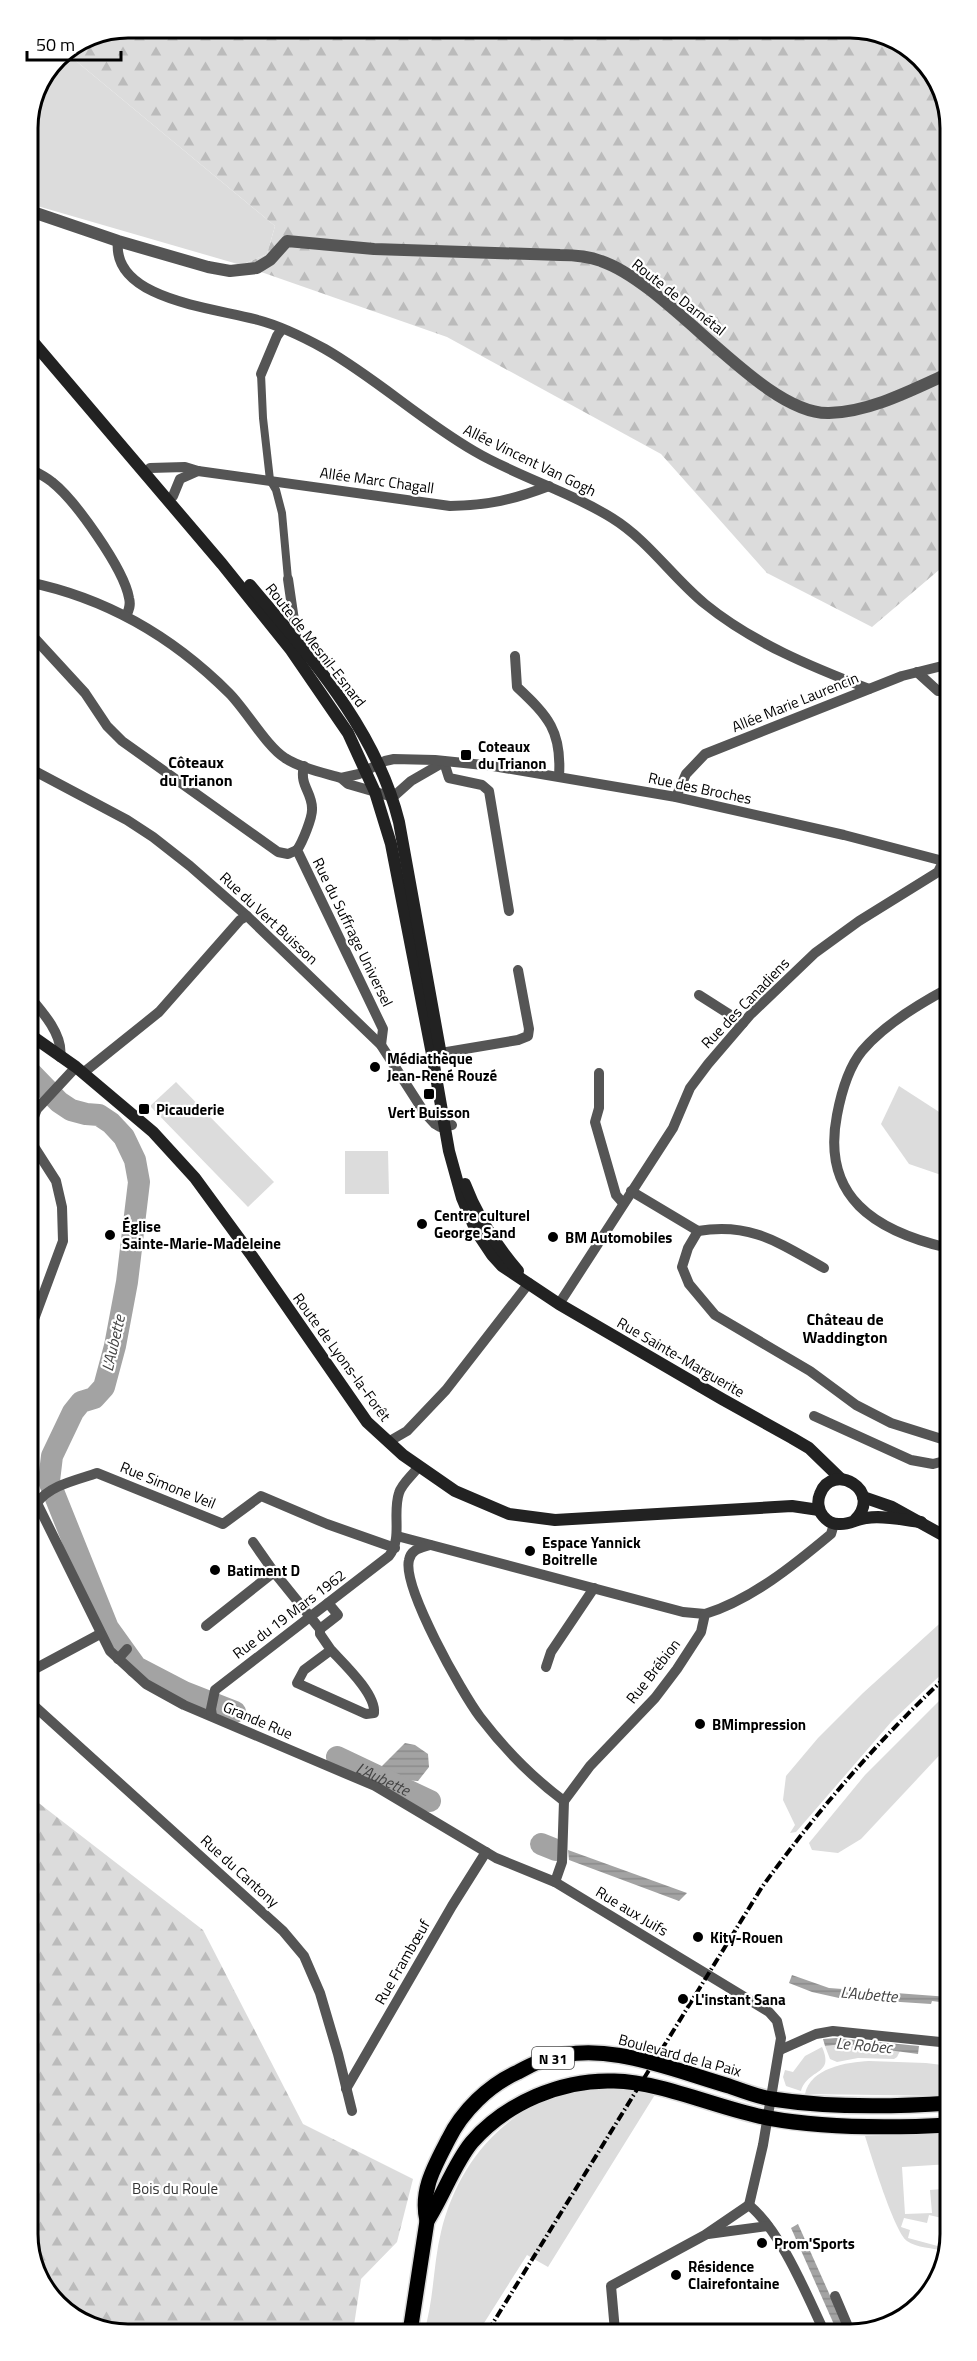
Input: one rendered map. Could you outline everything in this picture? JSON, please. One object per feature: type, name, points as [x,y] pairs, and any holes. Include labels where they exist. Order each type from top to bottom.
[{"type":"main road","name":"Route de Mesnil-Esnard","points":[[38,337],[297,641],[353,716],[380,764],[393,797],[449,1124]]},
{"type":"main road","name":"Route de Mesnil-Esnard","points":[[38,348],[222,564],[291,650],[348,733],[375,792],[391,844],[436,1054]]},
{"type":"main road","name":"Route de Lyons-la-Forêt","points":[[38,1041],[79,1070],[153,1132],[195,1178],[265,1273],[367,1422],[388,1442],[455,1491],[509,1514],[555,1520],[792,1506],[819,1510]]},
{"type":"main road","name":"Rue Sainte-Marguerite","points":[[449,1124],[471,1198],[498,1246],[529,1283],[560,1304],[792,1438],[818,1457],[841,1479]]},
{"type":"main road","points":[[818,1457],[828,1483]]},
{"type":"main road","points":[[855,1520],[862,1510],[863,1497],[857,1486],[841,1479],[828,1483],[819,1495],[819,1510],[834,1524],[848,1524],[855,1520],[886,1517],[921,1522]]},
{"type":"main road","name":"Route de Lyons-la-Forêt","points":[[792,1506],[819,1495]]},
{"type":"main road","points":[[863,1497],[892,1507],[940,1533]]},
{"type":"main road","name":"Boulevard de la Paix","points":[[427,2221],[423,2205],[426,2189],[453,2130],[476,2101],[508,2076],[544,2060],[582,2053],[617,2054],[770,2099],[868,2106],[940,2103]]},
{"type":"main road","name":"Boulevard de la Paix","points":[[411,2323],[427,2221],[471,2143],[493,2122],[517,2105],[553,2090],[588,2082],[615,2081],[663,2089],[768,2118],[873,2126],[940,2125]]},
{"type":"street","points":[[38,214],[118,241]]},
{"type":"street","name":"Route de Darnétal","points":[[118,241],[208,267],[238,271],[251,270],[263,265],[276,255],[287,241],[374,249],[582,256],[600,260],[622,270],[666,303],[768,390],[805,409],[830,413],[866,406],[910,391],[940,377]]},
{"type":"street","name":"Allée Vincent Van Gogh","points":[[118,241],[116,253],[123,269],[144,287],[172,300],[261,320],[324,349],[450,437],[477,453],[613,518],[655,553],[704,602],[734,626],[808,665],[869,688]]},
{"type":"street","points":[[282,329],[261,374],[263,418],[270,480],[276,490],[282,513],[297,641]]},
{"type":"street","name":"Allée Marc Chagall","points":[[150,468],[185,467],[198,471],[450,506],[484,505],[516,498],[549,486]]},
{"type":"street","points":[[173,496],[180,479],[198,471]]},
{"type":"street","points":[[38,473],[52,481],[88,522],[123,582],[129,597],[130,608],[126,616]]},
{"type":"street","points":[[38,585],[78,595],[126,616],[167,640],[231,694],[280,754],[289,760],[341,778],[348,784],[393,797],[411,781],[444,762],[449,778],[482,785],[489,791],[509,911]]},
{"type":"street","points":[[38,642],[85,693],[107,726],[122,741],[278,852],[288,854],[297,850]]},
{"type":"street","points":[[515,656],[517,687],[543,712],[554,731],[559,749],[559,776]]},
{"type":"street","name":"Allée Marie Laurencin","points":[[676,797],[686,774],[705,754],[869,688],[940,666]]},
{"type":"street","points":[[917,672],[940,691]]},
{"type":"street","name":"Rue des Broches","points":[[380,764],[394,759],[465,763],[559,776],[676,797],[844,834],[940,858]]},
{"type":"street","points":[[341,778],[366,772],[380,764]]},
{"type":"street","name":"Rue du Suffrage Universel","points":[[304,766],[303,783],[312,804],[312,811],[297,850],[383,1029],[381,1045]]},
{"type":"street","name":"Rue du Vert Buisson","points":[[38,773],[127,820],[190,866],[247,916],[381,1045],[424,1112],[435,1124],[449,1124]]},
{"type":"street","name":"Rue des Canadiens","points":[[560,1304],[673,1128],[690,1088],[742,1023],[815,952],[940,869]]},
{"type":"street","points":[[38,1107],[58,1086],[159,1012],[240,920],[247,916]]},
{"type":"street","points":[[436,1054],[519,1040],[528,1036],[529,1029],[518,970]]},
{"type":"street","points":[[940,994],[899,1020],[861,1052],[851,1069],[840,1098],[833,1136],[836,1166],[851,1199],[882,1224],[913,1238],[940,1246]]},
{"type":"street","points":[[699,995],[742,1023]]},
{"type":"street","points":[[38,1007],[57,1039],[60,1057]]},
{"type":"street","points":[[599,1073],[598,1108],[595,1122],[616,1195],[623,1203]]},
{"type":"street","points":[[38,1153],[56,1181],[62,1207],[63,1241],[38,1308]]},
{"type":"street","points":[[631,1191],[698,1231],[716,1228],[740,1229],[774,1239],[824,1268]]},
{"type":"street","points":[[698,1231],[688,1248],[682,1267],[689,1284],[715,1315],[790,1359],[856,1405],[891,1422],[940,1438]]},
{"type":"street","points":[[388,1442],[407,1431],[446,1390],[529,1283]]},
{"type":"street","points":[[814,1416],[911,1460],[933,1464],[940,1462]]},
{"type":"street","points":[[395,1548],[396,1507],[400,1490],[419,1466]]},
{"type":"street","name":"Rue Simone Veil","points":[[38,1495],[97,1473],[223,1524],[261,1496],[327,1524],[395,1548]]},
{"type":"street","name":"Grande Rue","points":[[38,1502],[110,1651],[146,1684],[184,1705],[212,1713],[375,1786],[486,1852]]},
{"type":"street","points":[[397,1536],[683,1612],[705,1614],[728,1607],[775,1577],[831,1534],[834,1524]]},
{"type":"street","points":[[253,1542],[320,1629],[320,1634],[332,1650],[348,1667],[369,1696],[375,1707],[375,1713],[366,1714],[297,1683],[304,1670],[332,1650]]},
{"type":"street","points":[[430,1545],[411,1554],[408,1568],[423,1612],[449,1669],[479,1716],[505,1746],[564,1801],[563,1853],[555,1882]]},
{"type":"street","name":"Rue du 19 Mars 1962","points":[[212,1713],[215,1690],[388,1556],[395,1548]]},
{"type":"street","points":[[206,1626],[274,1572]]},
{"type":"street","points":[[546,1667],[551,1652],[594,1588]]},
{"type":"street","points":[[320,1629],[338,1615],[328,1603]]},
{"type":"street","name":"Rue Brébion","points":[[564,1801],[590,1766],[660,1691],[701,1632],[705,1614]]},
{"type":"street","points":[[38,1667],[100,1634]]},
{"type":"street","points":[[118,1659],[127,1649]]},
{"type":"street","name":"Rue du Cantony","points":[[38,1708],[283,1930],[304,1956],[320,1993],[339,2054],[352,2111]]},
{"type":"street","name":"Rue Frambœuf","points":[[346,2089],[452,1906],[486,1852]]},
{"type":"street","name":"Rue aux Juifs","points":[[486,1852],[555,1882],[768,2012],[777,2021],[781,2031],[780,2050],[749,2205]]},
{"type":"street","points":[[780,2050],[826,2031],[940,2042]]},
{"type":"street","points":[[614,2324],[611,2286],[705,2235],[749,2205],[768,2226],[804,2289],[821,2324]]},
{"type":"street","points":[[705,2235],[768,2226]]},
{"type":"street","points":[[835,2296],[847,2324]]},
{"type":"green space","points":[[116,38],[855,38],[884,44],[904,56],[921,73],[935,99],[940,128],[940,569],[872,627],[767,573],[661,454],[447,337],[241,265],[267,254],[275,226],[72,57],[99,42]]},
{"type":"green space","points":[[72,57],[275,226],[267,254],[241,265],[38,206],[38,122],[41,104],[56,73],[68,60]]},
{"type":"green space","points":[[176,1082],[274,1182],[248,1207],[150,1106]]},
{"type":"green space","points":[[899,1086],[940,1112],[940,1175],[909,1164],[881,1124]]},
{"type":"green space","points":[[345,1151],[388,1151],[389,1194],[345,1194]]},
{"type":"green space","points":[[940,1623],[940,1676],[892,1721],[796,1832],[790,1833],[795,1825],[783,1800],[786,1776],[818,1738],[863,1693]]},
{"type":"green space","points":[[940,1700],[940,1755],[861,1839],[838,1853],[812,1850],[809,1843],[865,1775]]},
{"type":"green space","name":"Bois du Roule","points":[[38,1802],[203,1930],[303,2124],[413,2179],[397,2242],[361,2279],[354,2323],[122,2323],[93,2317],[73,2305],[53,2283],[42,2262],[38,2233]]},
{"type":"green space","points":[[832,2044],[900,2051],[894,2059],[858,2058],[837,2062],[830,2059],[825,2046]]},
{"type":"green space","points":[[822,2047],[825,2056],[823,2068],[809,2078],[801,2091],[786,2086],[783,2077],[785,2070],[793,2072],[805,2056]]},
{"type":"green space","points":[[869,2061],[940,2065],[940,2096],[805,2094],[808,2085],[822,2072],[850,2063]]},
{"type":"green space","points":[[627,2088],[656,2093],[548,2267],[527,2255],[484,2323],[426,2323],[438,2244],[448,2207],[472,2161],[488,2141],[527,2109],[550,2098],[576,2091]]},
{"type":"green space","points":[[940,2133],[940,2165],[902,2167],[905,2214],[932,2213],[930,2190],[940,2189],[940,2218],[929,2215],[927,2223],[904,2218],[901,2227],[910,2230],[908,2238],[939,2246],[938,2250],[915,2245],[907,2241],[902,2234],[883,2192],[865,2136]]},
{"type":"water","points":[[405,1743],[415,1745],[428,1754],[429,1767],[418,1781],[406,1780],[380,1768]]},
{"type":"water","points":[[568,1850],[687,1893],[679,1901],[569,1860]]},
{"type":"water","points":[[792,1975],[829,1988],[940,1996],[940,2002],[932,2001],[931,2004],[839,1998],[812,1992],[789,1983]]},
{"type":"water","name":"Le Robec","points":[[836,2038],[919,2046],[918,2054],[843,2044],[825,2046],[823,2039]]},
{"type":"water","points":[[798,2224],[843,2324],[834,2324],[791,2228]]},
{"type":"waterway","name":"L'Aubette","points":[[38,1080],[59,1102],[71,1110],[99,1115],[111,1123],[124,1137],[135,1160],[139,1182],[127,1282],[115,1346],[104,1387],[94,1398],[81,1402],[73,1412],[52,1456],[49,1481],[108,1628],[136,1667],[184,1692],[235,1712]]},
{"type":"waterway","name":"L'Aubette","points":[[337,1757],[430,1801]]},
{"type":"waterway","name":"L'Aubette","points":[[541,1844],[556,1850]]},
{"type":"railway","points":[[493,2324],[762,1887],[850,1776],[940,1683]]},
{"type":"place","name":"Coteaux du Trianon","points":[[466,755]]},
{"type":"place","name":"Médiathèque Jean-René Rouzé","points":[[375,1067]]},
{"type":"place","name":"Vert Buisson","points":[[429,1094]]},
{"type":"place","name":"Picauderie","points":[[144,1109]]},
{"type":"place","name":"Centre culturel George Sand","points":[[422,1224]]},
{"type":"place","name":"Église Sainte-Marie-Madeleine","points":[[110,1235]]},
{"type":"place","name":"BM Automobiles","points":[[553,1237]]},
{"type":"place","name":"Espace Yannick Boitrelle","points":[[530,1551]]},
{"type":"place","name":"Batiment D","points":[[215,1570]]},
{"type":"place","name":"BMimpression","points":[[700,1724]]},
{"type":"place","name":"Kity-Rouen","points":[[698,1937]]},
{"type":"place","name":"L'instant Sana","points":[[683,1999]]},
{"type":"place","name":"Prom'Sports","points":[[762,2243]]},
{"type":"place","name":"Résidence Clairefontaine","points":[[676,2275]]},
{"type":"district","name":"Côteaux du Trianon","points":[[196,771]]},
{"type":"district","name":"Château de Waddington","points":[[845,1328]]}]
